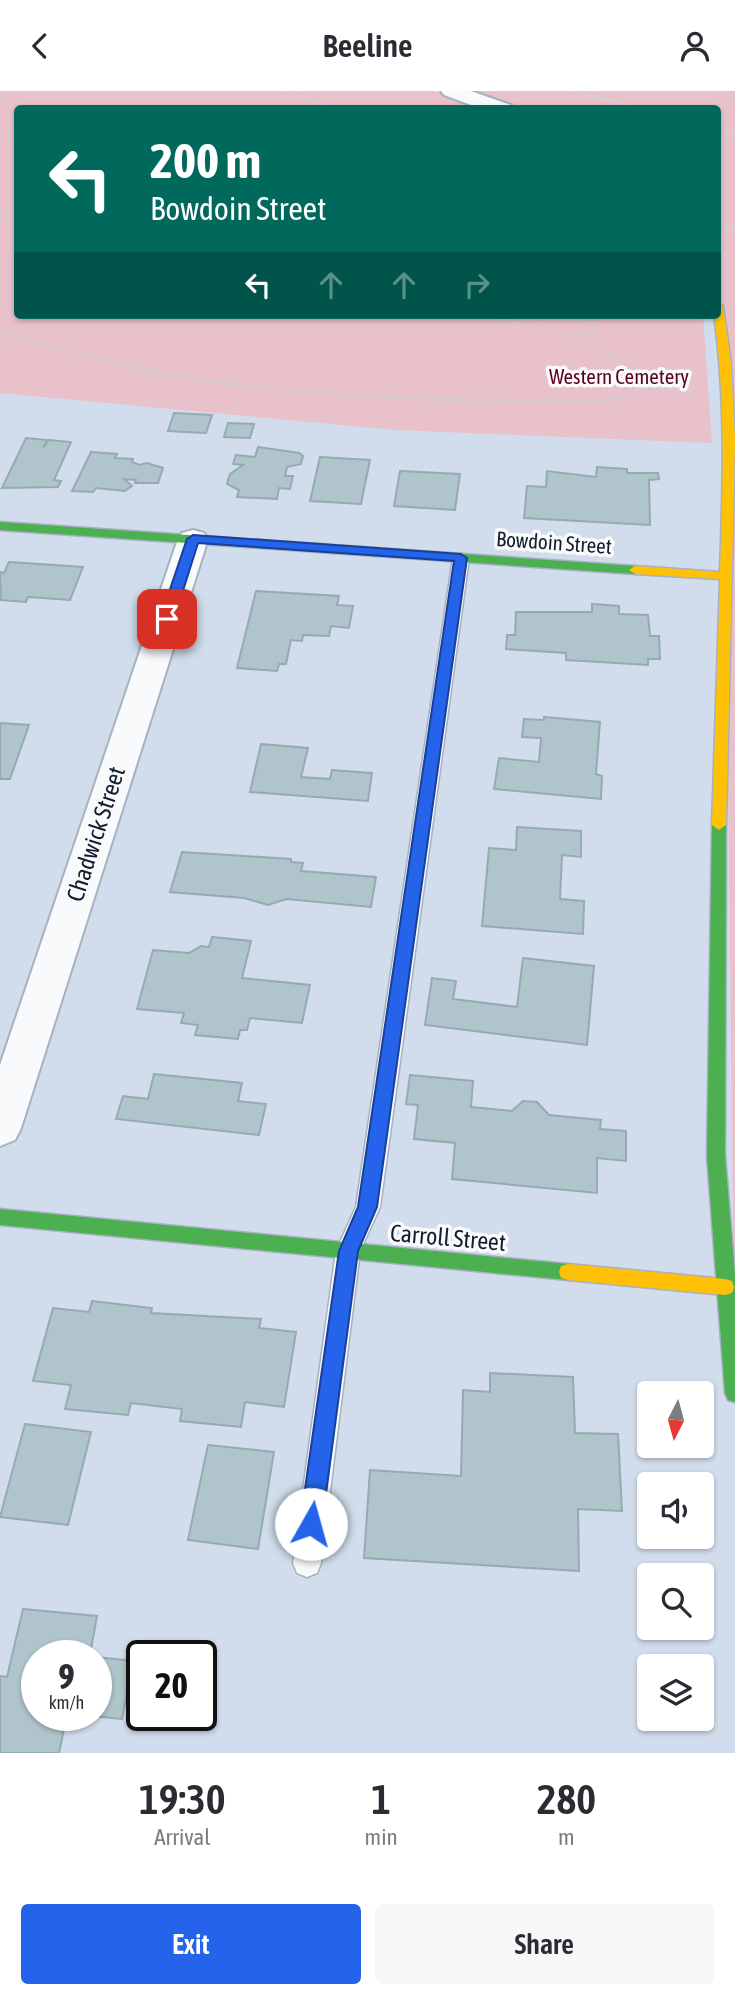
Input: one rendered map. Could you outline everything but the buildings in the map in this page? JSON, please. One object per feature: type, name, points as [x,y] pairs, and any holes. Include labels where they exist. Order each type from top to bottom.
[{"type":"street","points":[[451,91],[492,105]]},
{"type":"street","points":[[720,319],[726,363],[730,457],[716,911],[716,1156],[735,1393]]},
{"type":"street","name":"Bowdoin Street","points":[[0,526],[727,576]]},
{"type":"street","name":"Chadwick Street","points":[[0,1128],[193,539]]},
{"type":"street","name":"Carroll Street","points":[[0,1217],[725,1287]]},
{"type":"lane","points":[[307,1563],[348,1251],[368,1207],[461,558]]},
{"type":"path","points":[[284,91],[328,105]]},
{"type":"path","points":[[571,91],[628,105]]},
{"type":"path","points":[[499,319],[561,334],[583,335],[592,330],[591,319]]},
{"type":"path","points":[[0,333],[143,369],[279,388],[522,400],[608,399],[634,393],[642,387],[684,389]]},
{"type":"path","points":[[583,335],[640,377],[642,387]]},
{"type":"green space","name":"Western Cemetery","points":[[0,91],[433,91],[478,105],[14,105],[14,319],[703,319],[712,443],[394,430],[0,393]]},
{"type":"green space","points":[[451,91],[735,91],[735,1393],[723,330],[721,319],[721,105],[495,105]]},
{"type":"traffic: fast","points":[[0,526],[635,570]]},
{"type":"traffic: fast","points":[[719,825],[716,1156],[735,1393]]},
{"type":"traffic: fast","points":[[0,1217],[568,1272]]},
{"type":"traffic: slow","points":[[719,825],[730,457],[726,363],[720,319]]},
{"type":"traffic: slow","points":[[635,570],[727,576]]},
{"type":"traffic: slow","points":[[568,1272],[725,1287]]},
{"type":"route","points":[[167,619],[193,539],[461,558],[440,688],[368,1207],[348,1251],[311,1524]]}]
